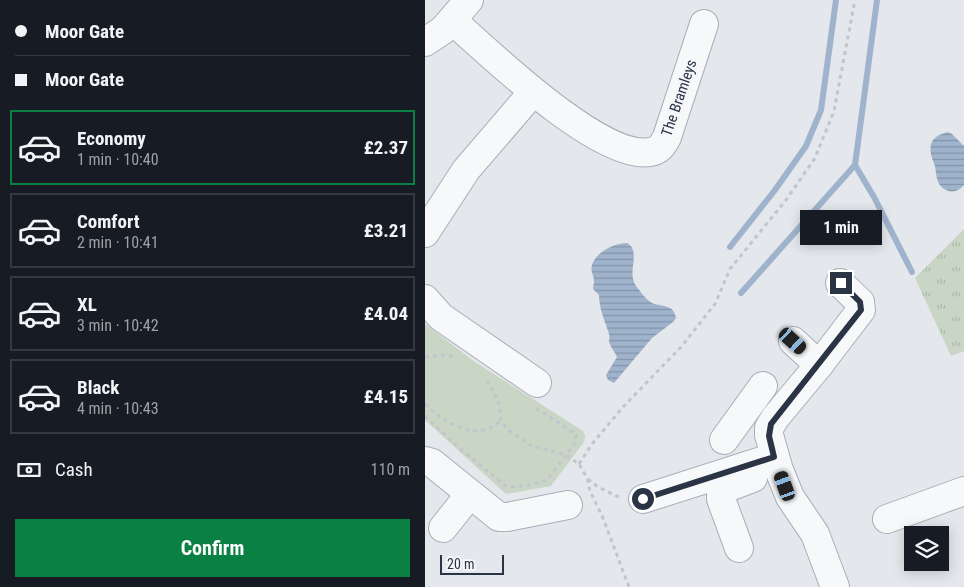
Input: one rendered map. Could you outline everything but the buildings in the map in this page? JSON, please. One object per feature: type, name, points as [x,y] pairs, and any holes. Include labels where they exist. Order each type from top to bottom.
[{"type":"street","points":[[425,42],[443,30],[460,10]]},
{"type":"street","name":"The Bramleys","points":[[460,10],[533,92],[605,141],[637,152],[652,152],[660,148],[667,138],[705,24]]},
{"type":"street","points":[[425,233],[466,170],[533,92]]},
{"type":"street","points":[[835,587],[815,534],[790,497],[776,464],[769,436],[771,424],[861,310],[860,302],[841,283]]},
{"type":"street","points":[[425,300],[441,317],[534,394]]},
{"type":"street","points":[[793,341],[819,365]]},
{"type":"street","points":[[724,440],[763,386]]},
{"type":"street","points":[[743,414],[771,424]]},
{"type":"street","points":[[425,461],[432,463],[495,515],[503,517],[568,505]]},
{"type":"street","points":[[643,499],[776,464]]},
{"type":"street","points":[[739,548],[721,499],[721,493],[731,486],[776,464]]},
{"type":"street","points":[[887,519],[921,518],[964,491]]},
{"type":"street","points":[[443,528],[470,494]]},
{"type":"path","points":[[579,464],[592,444],[623,407],[681,347],[715,304],[730,269],[786,200],[815,158],[834,111],[855,0]]},
{"type":"path","points":[[425,356],[441,354],[455,357]]},
{"type":"path","points":[[490,380],[482,375],[492,386],[498,400],[501,420],[507,429],[526,443],[539,449],[566,455],[579,464],[587,478],[590,491],[603,518],[629,587]]},
{"type":"path","points":[[425,416],[508,487],[531,485],[547,480],[576,442],[575,434],[534,394]]},
{"type":"path","points":[[425,404],[442,419],[466,430],[492,428],[501,420]]},
{"type":"path","points":[[587,478],[599,488],[619,498],[643,499]]},
{"type":"green space","points":[[964,229],[964,351],[951,356],[915,278]]},
{"type":"green space","points":[[425,324],[475,362],[583,431],[585,436],[584,442],[551,486],[506,494],[425,420]]},
{"type":"water","points":[[948,132],[964,146],[964,185],[954,191],[943,189],[938,182],[931,154],[933,140],[941,134]]},
{"type":"water","points":[[622,243],[627,243],[633,251],[632,274],[636,286],[650,302],[673,310],[676,318],[652,338],[614,383],[608,380],[606,375],[617,357],[609,342],[599,295],[593,289],[592,265],[601,252]]},
{"type":"waterway","points":[[730,247],[775,190],[806,146],[821,110],[836,0]]},
{"type":"waterway","points":[[741,293],[855,165],[877,0]]},
{"type":"waterway","points":[[855,165],[874,197],[912,272]]},
{"type":"route","points":[[643,499],[774,457],[769,436],[771,424],[861,310],[860,302],[841,283]]}]
